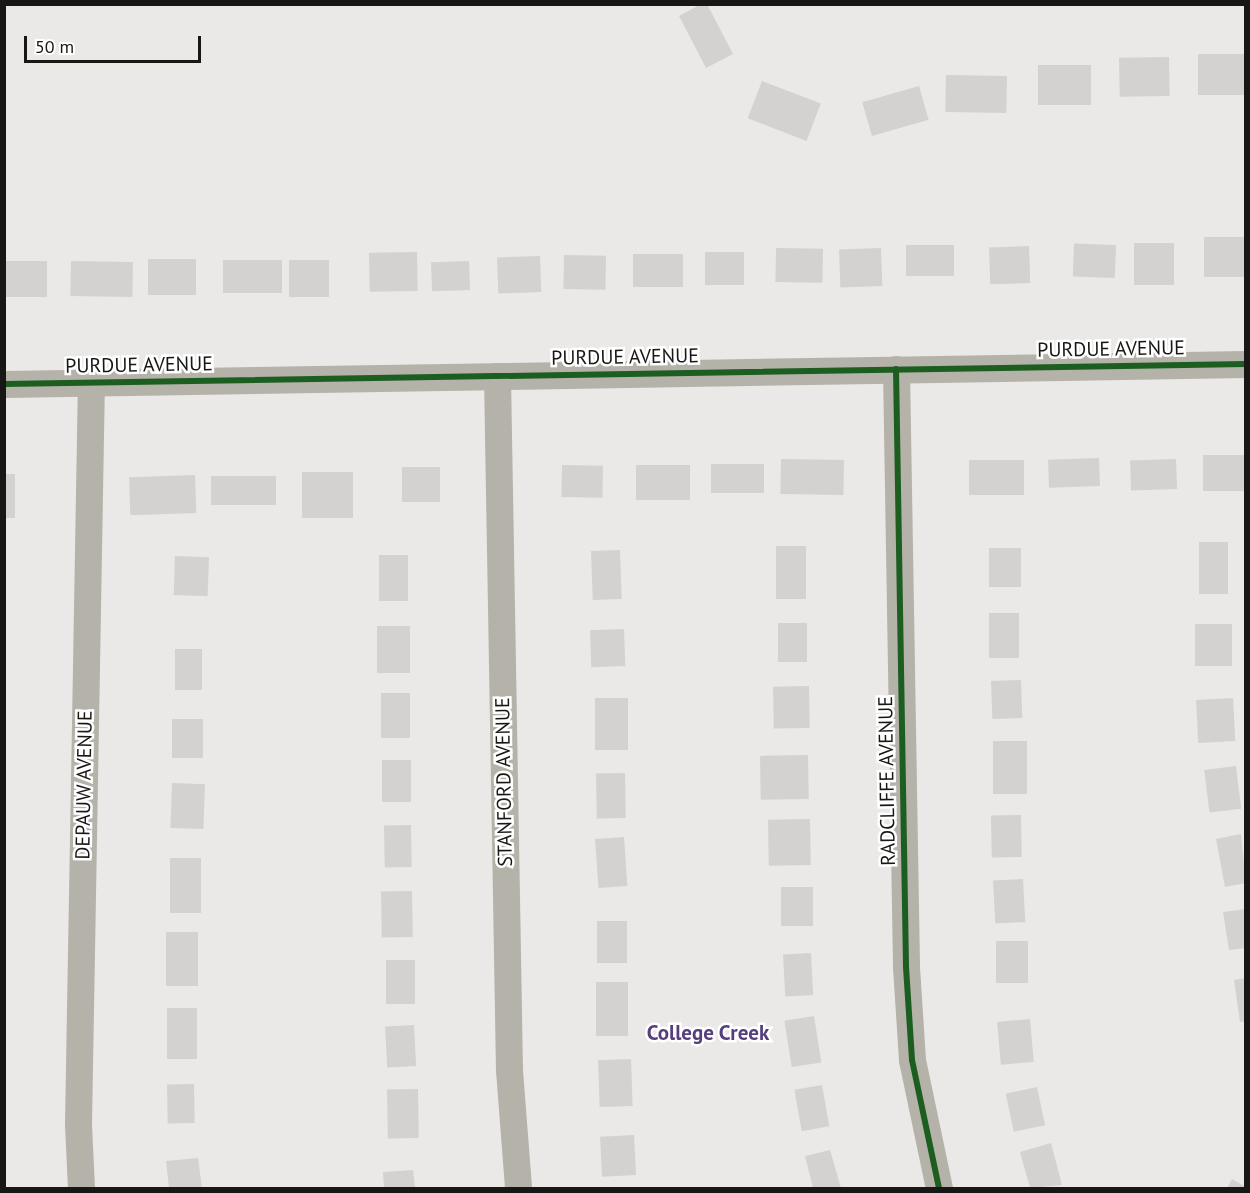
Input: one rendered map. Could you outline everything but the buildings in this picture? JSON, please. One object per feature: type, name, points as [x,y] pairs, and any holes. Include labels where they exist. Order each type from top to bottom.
[{"type":"street","name":"PURDUE AVENUE","points":[[4,384],[1245,364]]},
{"type":"street","name":"RADCLIFFE AVENUE","points":[[896,369],[906,967],[912,1060],[939,1188]]},
{"type":"street","name":"STANFORD AVENUE","points":[[497,376],[509,1070],[518,1188]]},
{"type":"street","name":"DEPAUW AVENUE","points":[[81,1188],[78,1124],[91,382]]},
{"type":"cycle path","points":[[4,384],[1246,364]]},
{"type":"cycle path","points":[[896,369],[906,967],[912,1060],[939,1188]]},
{"type":"district","name":"College Creek","points":[[708,1033]]}]
